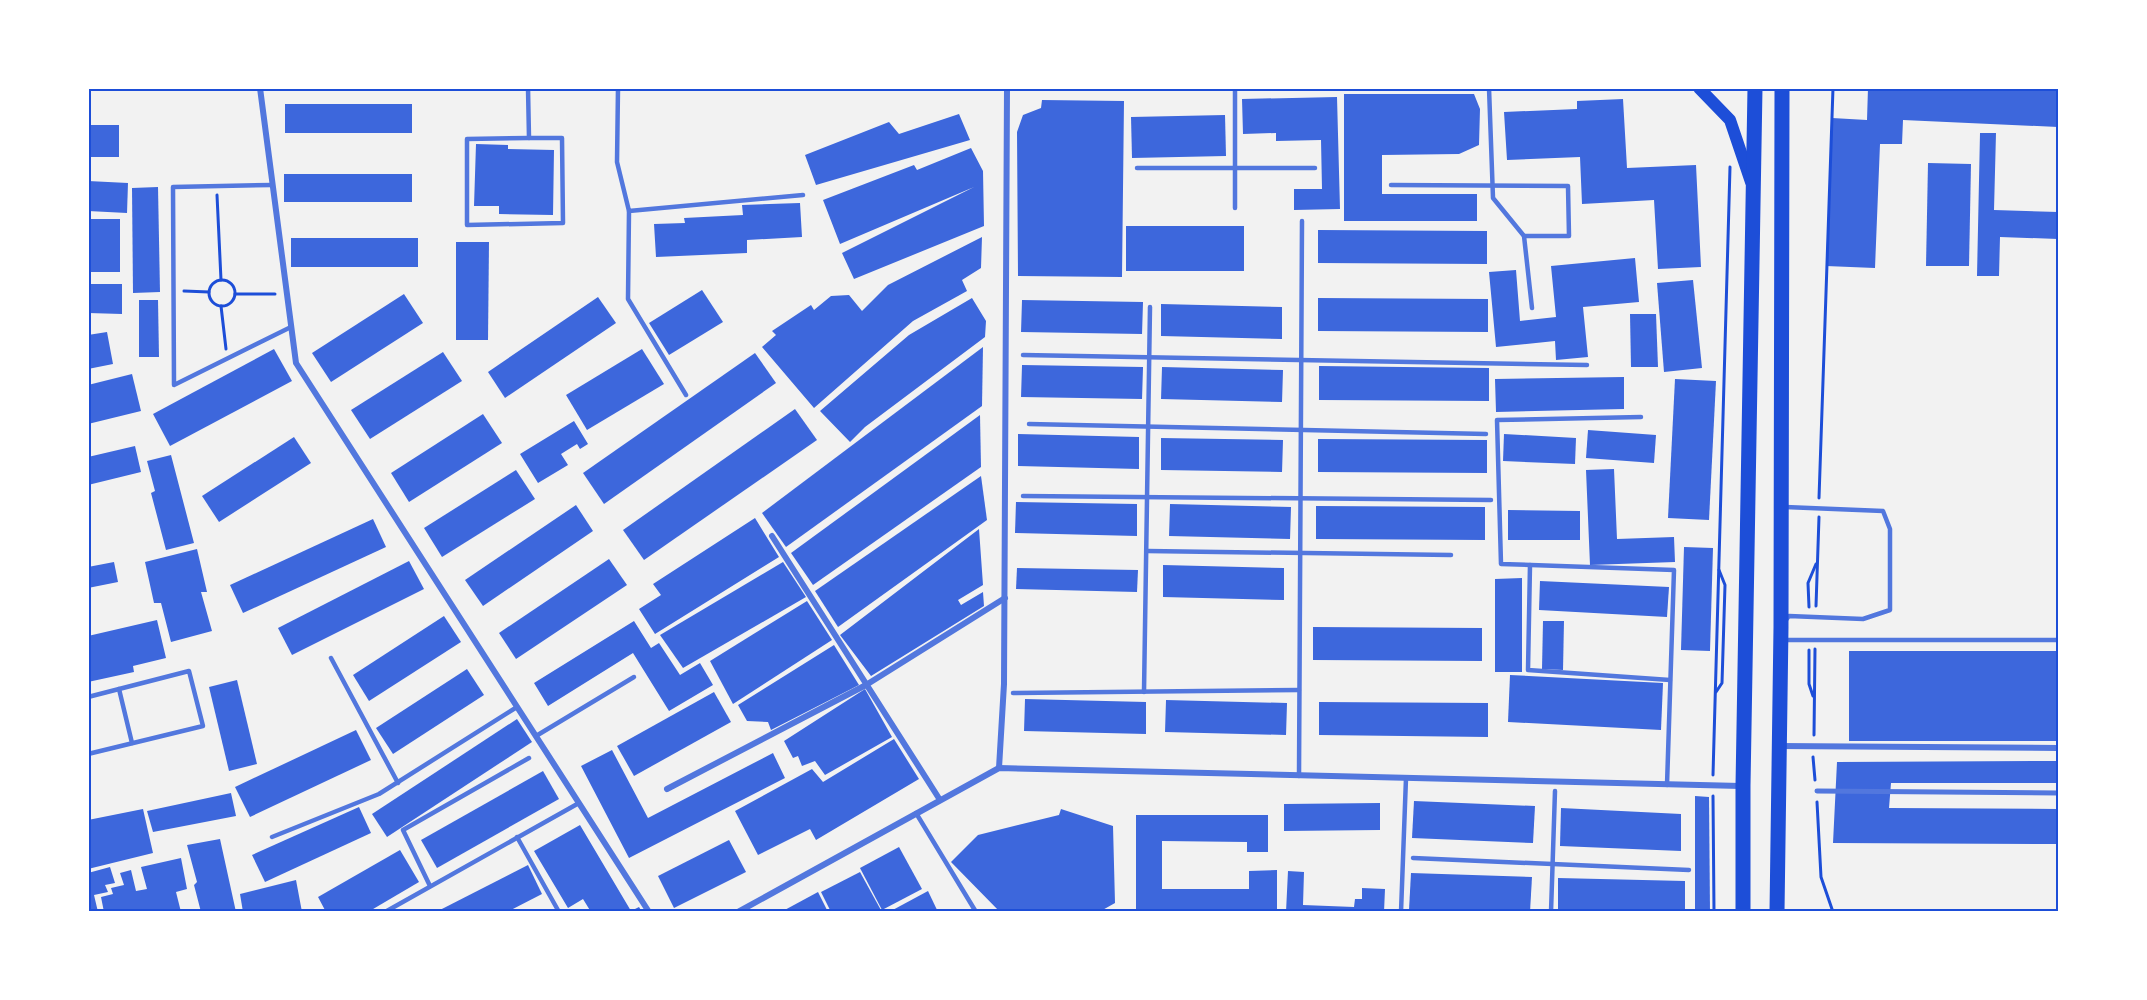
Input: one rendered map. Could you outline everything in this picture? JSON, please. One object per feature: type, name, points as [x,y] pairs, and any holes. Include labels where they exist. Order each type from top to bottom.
[{"type":"highway","points":[[1743,912],[1743,786],[1755,88]]},
{"type":"highway","points":[[1777,912],[1782,493],[1782,88]]},
{"type":"main road","points":[[1700,88],[1730,120],[1752,187]]},
{"type":"street","points":[[260,88],[296,363],[649,912]]},
{"type":"street","points":[[999,768],[1004,684],[1007,88]]},
{"type":"street","points":[[772,536],[940,800]]},
{"type":"street","points":[[666,789],[866,685],[1005,598]]},
{"type":"street","points":[[1779,746],[2058,748]]},
{"type":"street","points":[[738,912],[999,768],[1743,786]]},
{"type":"street","points":[[1817,791],[2058,793]]},
{"type":"lane","points":[[528,88],[529,138]]},
{"type":"lane","points":[[618,88],[617,162],[629,211],[628,299],[686,395]]},
{"type":"lane","points":[[1235,88],[1235,208]]},
{"type":"lane","points":[[1489,88],[1493,198],[1524,236],[1532,308]]},
{"type":"lane","points":[[529,138],[562,138],[563,223],[467,225],[467,139],[529,138]]},
{"type":"lane","points":[[1137,168],[1315,168]]},
{"type":"lane","points":[[272,185],[173,187],[174,385],[291,327]]},
{"type":"lane","points":[[1391,185],[1568,186],[1569,236],[1524,236]]},
{"type":"lane","points":[[629,211],[803,195]]},
{"type":"lane","points":[[1299,776],[1302,221]]},
{"type":"lane","points":[[1144,692],[1150,307]]},
{"type":"lane","points":[[1023,355],[1587,365]]},
{"type":"lane","points":[[1641,417],[1497,420],[1501,564],[1674,570],[1667,785]]},
{"type":"lane","points":[[1029,424],[1486,434]]},
{"type":"lane","points":[[1782,493],[1783,507],[1883,511],[1890,529],[1890,610],[1863,619],[1789,616],[1781,634],[1815,640],[2058,640]]},
{"type":"lane","points":[[1023,496],[1491,500]]},
{"type":"lane","points":[[1147,551],[1451,555]]},
{"type":"lane","points":[[1530,565],[1528,670],[1670,680]]},
{"type":"lane","points":[[331,658],[398,783]]},
{"type":"lane","points":[[88,697],[189,671],[203,726],[88,754]]},
{"type":"lane","points":[[536,736],[634,676]]},
{"type":"lane","points":[[119,689],[132,743]]},
{"type":"lane","points":[[1013,693],[1299,690]]},
{"type":"lane","points":[[272,837],[379,794],[517,707]]},
{"type":"lane","points":[[430,886],[403,830],[530,758]]},
{"type":"lane","points":[[1401,912],[1406,778]]},
{"type":"lane","points":[[1551,912],[1555,791]]},
{"type":"lane","points":[[385,912],[579,803]]},
{"type":"lane","points":[[916,813],[976,912]]},
{"type":"lane","points":[[517,837],[559,912]]},
{"type":"lane","points":[[1413,858],[1689,870]]},
{"type":"path","points":[[1816,618],[1833,88]]},
{"type":"path","points":[[1714,912],[1713,786],[1730,155]]},
{"type":"path","points":[[217,186],[221,280]]},
{"type":"path","points":[[221,280],[229,282],[235,294],[229,304],[221,306],[213,303],[209,292],[213,284],[221,280]]},
{"type":"path","points":[[173,291],[209,292]]},
{"type":"path","points":[[235,294],[286,294]]},
{"type":"path","points":[[221,306],[227,358]]},
{"type":"path","points":[[1715,694],[1722,683],[1725,596],[1725,585],[1719,568]]},
{"type":"path","points":[[1815,640],[1813,747],[1821,877],[1833,912]]},
{"type":"building","points":[[1868,88],[2058,91],[2058,127],[1903,120],[1902,144],[1880,144],[1875,268],[1826,266],[1832,118],[1867,120]]},
{"type":"building","points":[[1344,94],[1474,94],[1480,109],[1479,145],[1459,154],[1382,155],[1382,194],[1477,194],[1477,221],[1344,221]]},
{"type":"building","points":[[1337,97],[1340,209],[1294,210],[1294,189],[1322,189],[1321,140],[1276,141],[1276,133],[1243,134],[1242,99]]},
{"type":"building","points":[[1623,99],[1627,168],[1696,165],[1701,267],[1658,269],[1654,200],[1582,204],[1580,157],[1507,160],[1504,112],[1577,109],[1577,101]]},
{"type":"building","points":[[1042,100],[1124,101],[1122,277],[1018,276],[1017,132],[1023,115],[1041,108]]},
{"type":"building","points":[[285,104],[412,104],[412,133],[285,133]]},
{"type":"building","points":[[959,114],[970,140],[816,185],[805,155],[889,122],[899,134]]},
{"type":"building","points":[[1225,115],[1226,156],[1132,158],[1131,117]]},
{"type":"building","points":[[88,125],[119,125],[119,157],[88,157]]},
{"type":"building","points":[[1980,133],[1996,133],[1994,210],[2058,212],[2058,239],[2000,237],[1999,276],[1977,276]]},
{"type":"building","points":[[476,144],[508,145],[508,149],[554,150],[553,215],[499,214],[499,206],[474,206]]},
{"type":"building","points":[[971,148],[983,171],[984,226],[854,279],[842,253],[974,187],[840,244],[823,200],[914,165],[917,170]]},
{"type":"building","points":[[1928,163],[1971,164],[1969,266],[1926,266]]},
{"type":"building","points":[[284,174],[412,174],[412,202],[284,202]]},
{"type":"building","points":[[88,181],[128,183],[127,213],[88,211]]},
{"type":"building","points":[[158,187],[160,292],[133,293],[132,188]]},
{"type":"building","points":[[800,203],[802,237],[747,240],[747,253],[656,257],[654,224],[685,223],[684,218],[743,215],[742,205]]},
{"type":"building","points":[[91,219],[120,219],[120,272],[90,272]]},
{"type":"building","points":[[1126,226],[1244,226],[1244,271],[1126,271]]},
{"type":"building","points":[[1318,230],[1487,231],[1487,264],[1318,263]]},
{"type":"building","points":[[982,237],[981,268],[962,280],[967,291],[913,321],[814,408],[762,347],[776,335],[772,331],[811,305],[814,310],[831,296],[849,295],[862,311],[888,285]]},
{"type":"building","points":[[291,238],[418,238],[418,267],[291,267]]},
{"type":"building","points":[[456,242],[489,242],[488,340],[456,340]]},
{"type":"building","points":[[1635,258],[1639,302],[1583,307],[1588,357],[1556,360],[1555,341],[1496,347],[1489,272],[1516,270],[1520,321],[1556,317],[1551,266]]},
{"type":"building","points":[[1693,280],[1702,368],[1664,372],[1657,283]]},
{"type":"building","points":[[88,284],[122,284],[122,314],[88,313]]},
{"type":"building","points":[[702,290],[723,322],[669,355],[649,323]]},
{"type":"building","points":[[404,294],[423,323],[331,382],[312,353]]},
{"type":"building","points":[[598,297],[616,323],[505,398],[488,372]]},
{"type":"building","points":[[972,298],[986,321],[985,337],[865,427],[850,442],[820,411],[909,335]]},
{"type":"building","points":[[1318,298],[1488,299],[1488,332],[1318,331]]},
{"type":"building","points":[[139,300],[158,300],[159,357],[139,357]]},
{"type":"building","points":[[1022,300],[1143,302],[1142,334],[1021,332]]},
{"type":"building","points":[[1161,304],[1282,307],[1282,339],[1161,336]]},
{"type":"building","points":[[1630,314],[1656,314],[1658,367],[1631,367]]},
{"type":"building","points":[[107,332],[113,364],[88,369],[88,335]]},
{"type":"building","points":[[983,347],[982,406],[786,547],[762,513]]},
{"type":"building","points":[[274,349],[292,381],[170,446],[153,414]]},
{"type":"building","points":[[642,349],[664,384],[587,430],[566,395]]},
{"type":"building","points":[[443,352],[462,381],[370,439],[351,410]]},
{"type":"building","points":[[755,353],[776,383],[604,504],[583,473]]},
{"type":"building","points":[[1022,365],[1143,367],[1142,399],[1021,397]]},
{"type":"building","points":[[1319,366],[1489,368],[1489,401],[1319,400]]},
{"type":"building","points":[[1162,367],[1283,370],[1282,402],[1161,399]]},
{"type":"building","points":[[132,374],[141,411],[88,424],[88,385]]},
{"type":"building","points":[[1624,377],[1624,409],[1496,412],[1495,379]]},
{"type":"building","points":[[1675,379],[1716,381],[1709,520],[1668,518]]},
{"type":"building","points":[[795,409],[817,440],[644,560],[623,530]]},
{"type":"building","points":[[483,414],[502,443],[409,502],[391,473]]},
{"type":"building","points":[[980,415],[981,467],[813,585],[791,553]]},
{"type":"building","points":[[574,421],[588,444],[580,449],[577,444],[561,454],[568,465],[538,483],[520,454]]},
{"type":"building","points":[[1588,430],[1656,435],[1654,463],[1586,458]]},
{"type":"building","points":[[1018,434],[1139,437],[1139,469],[1018,466]]},
{"type":"building","points":[[1504,434],[1576,438],[1575,464],[1503,461]]},
{"type":"building","points":[[294,437],[311,463],[219,522],[202,496]]},
{"type":"building","points":[[1161,438],[1283,440],[1282,472],[1161,470]]},
{"type":"building","points":[[1318,439],[1487,440],[1487,473],[1318,472]]},
{"type":"building","points":[[135,446],[141,472],[88,485],[88,457]]},
{"type":"building","points":[[171,455],[194,543],[166,550],[151,493],[155,491],[147,461]]},
{"type":"building","points":[[1614,469],[1617,539],[1674,537],[1675,562],[1590,565],[1586,470]]},
{"type":"building","points":[[516,470],[535,499],[442,557],[424,528]]},
{"type":"building","points":[[981,476],[987,520],[838,627],[815,591]]},
{"type":"building","points":[[1016,502],[1137,504],[1137,536],[1015,533]]},
{"type":"building","points":[[1170,504],[1291,507],[1290,539],[1169,536]]},
{"type":"building","points":[[576,505],[593,531],[483,606],[465,580]]},
{"type":"building","points":[[1316,506],[1485,507],[1485,540],[1316,539]]},
{"type":"building","points":[[1508,510],[1580,511],[1580,540],[1508,540]]},
{"type":"building","points":[[755,518],[779,557],[655,634],[639,609],[661,595],[653,584]]},
{"type":"building","points":[[373,519],[386,547],[243,613],[230,585]]},
{"type":"building","points":[[979,529],[983,585],[958,600],[961,605],[983,592],[984,606],[871,676],[840,635]]},
{"type":"building","points":[[1684,547],[1713,548],[1710,651],[1681,650]]},
{"type":"building","points":[[197,549],[207,592],[201,592],[212,631],[171,642],[161,603],[154,603],[145,562]]},
{"type":"building","points":[[609,559],[627,585],[516,659],[499,633]]},
{"type":"building","points":[[409,561],[424,589],[292,655],[278,628]]},
{"type":"building","points":[[114,562],[118,582],[88,588],[88,567]]},
{"type":"building","points":[[783,562],[806,597],[683,668],[660,635]]},
{"type":"building","points":[[1163,565],[1284,568],[1284,600],[1163,597]]},
{"type":"building","points":[[1017,568],[1138,570],[1137,592],[1016,589]]},
{"type":"building","points":[[1522,578],[1522,672],[1495,672],[1495,579]]},
{"type":"building","points":[[1540,581],[1669,587],[1667,617],[1539,610]]},
{"type":"building","points":[[807,601],[832,640],[733,704],[710,661]]},
{"type":"building","points":[[444,616],[461,642],[369,701],[353,675]]},
{"type":"building","points":[[157,620],[166,658],[133,666],[134,672],[88,682],[88,636]]},
{"type":"building","points":[[634,621],[651,648],[659,643],[680,675],[700,663],[713,685],[669,711],[633,653],[548,706],[534,683]]},
{"type":"building","points":[[1543,621],[1564,621],[1563,670],[1542,669]]},
{"type":"building","points":[[1313,627],[1482,628],[1482,661],[1313,660]]},
{"type":"building","points":[[834,645],[859,685],[771,730],[768,722],[747,721],[738,705]]},
{"type":"building","points":[[1849,651],[2058,651],[2058,741],[1849,741]]},
{"type":"building","points":[[467,669],[484,695],[393,754],[376,728]]},
{"type":"building","points":[[1510,675],[1663,683],[1661,730],[1508,722]]},
{"type":"building","points":[[237,680],[257,764],[229,771],[209,687]]},
{"type":"building","points":[[865,689],[892,737],[825,775],[815,761],[802,766],[798,756],[793,758],[784,741]]},
{"type":"building","points":[[714,692],[731,722],[634,776],[617,746]]},
{"type":"building","points":[[1025,699],[1146,702],[1146,734],[1024,731]]},
{"type":"building","points":[[1166,700],[1287,703],[1286,735],[1165,732]]},
{"type":"building","points":[[1319,702],[1488,703],[1488,737],[1319,735]]},
{"type":"building","points":[[517,719],[532,742],[387,837],[372,814]]},
{"type":"building","points":[[356,730],[371,760],[250,817],[235,787]]},
{"type":"building","points":[[894,739],[919,779],[816,840],[810,829],[758,855],[735,811],[812,769],[823,782]]},
{"type":"building","points":[[612,750],[648,818],[773,753],[785,778],[629,858],[581,766]]},
{"type":"building","points":[[2058,761],[2058,783],[1891,783],[1889,808],[2058,809],[2058,844],[1833,843],[1837,762]]},
{"type":"building","points":[[543,771],[559,799],[437,868],[421,840]]},
{"type":"building","points":[[231,793],[236,816],[153,832],[147,811]]},
{"type":"building","points":[[1695,796],[1709,797],[1710,912],[1695,912]]},
{"type":"building","points":[[1414,801],[1535,806],[1533,843],[1412,838]]},
{"type":"building","points":[[1380,803],[1380,830],[1284,831],[1284,804]]},
{"type":"building","points":[[359,807],[371,833],[265,882],[252,855]]},
{"type":"building","points":[[1561,808],[1681,814],[1681,851],[1560,846]]},
{"type":"building","points":[[143,809],[153,853],[88,869],[88,820]]},
{"type":"building","points":[[1061,809],[1113,826],[1115,903],[1099,912],[1000,912],[951,862],[978,835],[1059,815]]},
{"type":"building","points":[[1136,815],[1268,815],[1268,852],[1247,852],[1247,842],[1162,841],[1162,889],[1249,889],[1249,871],[1277,870],[1277,912],[1136,912]]},
{"type":"building","points":[[580,825],[631,911],[639,907],[642,912],[591,912],[583,899],[568,908],[534,851]]},
{"type":"building","points":[[220,839],[236,912],[201,912],[194,885],[197,882],[187,845]]},
{"type":"building","points":[[729,840],[746,872],[674,908],[658,876]]},
{"type":"building","points":[[899,847],[922,889],[882,910],[860,868]]},
{"type":"building","points":[[400,850],[419,882],[368,912],[326,912],[318,897]]},
{"type":"building","points":[[181,858],[187,889],[176,892],[181,912],[104,912],[101,897],[113,894],[111,888],[124,885],[120,873],[131,870],[136,891],[147,889],[141,867]]},
{"type":"building","points":[[528,865],[542,894],[507,912],[436,912]]},
{"type":"building","points":[[110,867],[115,883],[105,885],[108,892],[94,895],[98,912],[88,912],[88,873]]},
{"type":"building","points":[[1288,871],[1304,872],[1303,905],[1354,907],[1355,899],[1362,899],[1362,888],[1385,889],[1384,912],[1286,912]]},
{"type":"building","points":[[860,872],[882,912],[831,912],[821,892]]},
{"type":"building","points":[[1411,873],[1532,877],[1530,912],[1409,910]]},
{"type":"building","points":[[1558,878],[1685,881],[1685,912],[1558,912]]},
{"type":"building","points":[[296,880],[302,912],[243,912],[240,894]]},
{"type":"building","points":[[928,891],[938,912],[889,912]]},
{"type":"building","points":[[818,892],[828,912],[781,912]]}]
